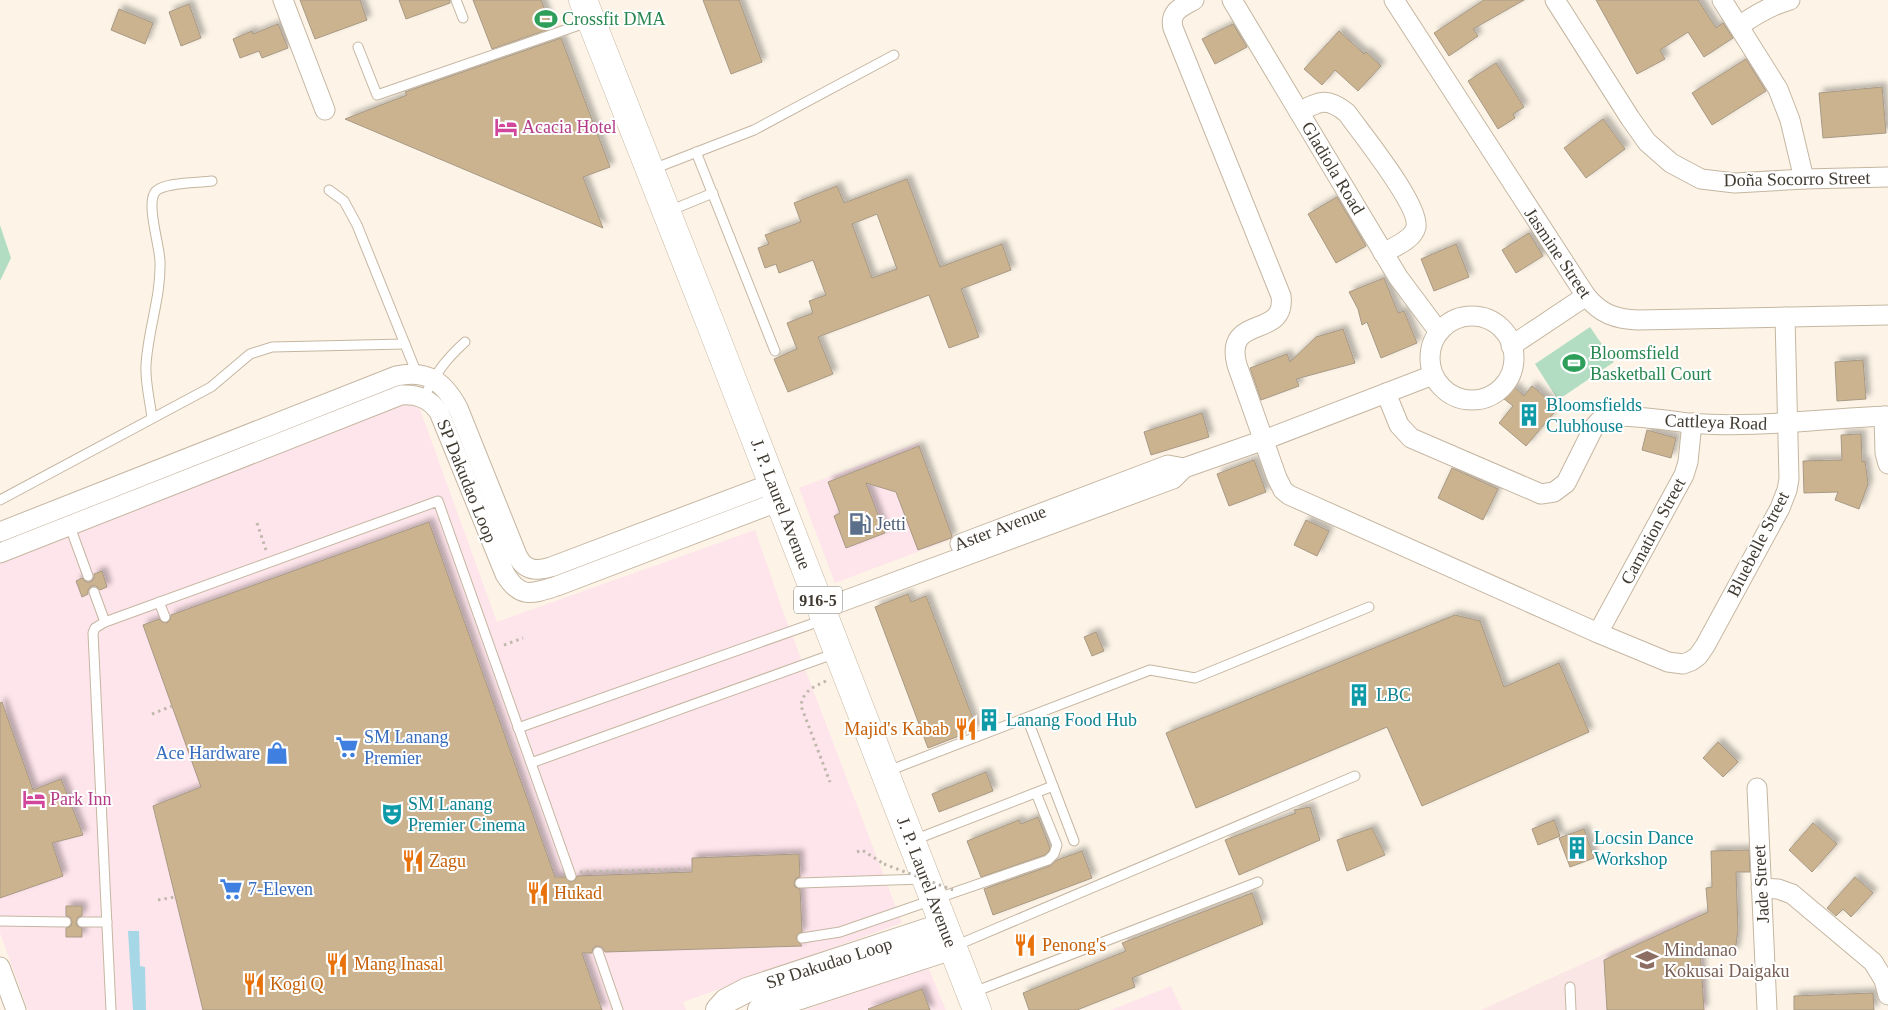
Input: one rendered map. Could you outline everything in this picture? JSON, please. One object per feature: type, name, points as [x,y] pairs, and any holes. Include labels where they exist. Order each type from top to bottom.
[{"type":"main road","name":"J. P. Laurel Avenue","points":[[587,11],[912,841],[938,889],[948,936],[974,1002]]},
{"type":"street","points":[[282,0],[324,110]]},
{"type":"street","points":[[1194,0],[1175,12],[1172,21],[1173,28],[1281,296],[1281,308],[1277,317],[1240,336],[1234,349],[1237,365],[1283,490],[1289,495],[1598,633]]},
{"type":"street","name":"Gladiola Road","points":[[1232,0],[1383,253],[1398,277],[1439,332]]},
{"type":"street","name":"Jasmine Street","points":[[1394,0],[1586,296],[1594,306],[1604,313],[1623,320],[1888,315]]},
{"type":"street","name":"Doña Socorro Street","points":[[1555,0],[1630,118],[1647,142],[1671,164],[1701,179],[1735,183],[1888,177]]},
{"type":"street","points":[[1722,0],[1778,89],[1790,120],[1804,179]]},
{"type":"street","points":[[1739,26],[1763,10],[1777,3],[1790,0]]},
{"type":"street","points":[[1299,112],[1318,102],[1336,104],[1347,113],[1404,193],[1412,208],[1416,226],[1406,240],[1383,253]]},
{"type":"street","points":[[1511,346],[1586,296]]},
{"type":"street","name":"Bluebelle Street","points":[[1598,633],[1668,662],[1683,664],[1698,656],[1705,646],[1784,500],[1789,479],[1785,317]]},
{"type":"street","points":[[1459,318],[1483,318],[1503,331],[1511,346],[1513,363],[1508,379],[1503,386],[1489,397],[1472,400],[1455,397],[1442,388],[1433,375],[1430,352],[1432,345],[1439,332],[1459,318]]},
{"type":"street","name":"Aster Avenue","points":[[821,608],[966,548],[1144,482],[1172,479],[1184,468],[1264,440],[1433,375]]},
{"type":"street","points":[[0,532],[396,376],[425,376]]},
{"type":"street","name":"SP Dakudao Loop","points":[[425,376],[442,385],[458,408],[517,555],[526,568],[541,570],[551,567],[637,534],[776,492]]},
{"type":"street","name":"Cattleya Road","points":[[1386,393],[1399,425],[1411,438],[1541,494],[1561,489],[1566,483],[1592,431],[1597,423],[1604,418],[1621,416],[1746,426],[1886,416]]},
{"type":"street","points":[[0,553],[401,395],[411,394],[424,398]]},
{"type":"street","name":"SP Dakudao Loop","points":[[424,398],[433,404],[439,412],[505,574],[511,584],[518,590],[527,593],[536,592],[644,553],[776,492]]},
{"type":"street","points":[[1886,416],[1885,453],[1888,464]]},
{"type":"street","points":[[284,420],[291,439]]},
{"type":"street","name":"Carnation Street","points":[[1598,633],[1684,475],[1688,462],[1692,423]]},
{"type":"street","points":[[637,534],[644,553]]},
{"type":"street","name":"Jade Street","points":[[1757,788],[1767,1010]]},
{"type":"street","points":[[1761,888],[1778,889],[1792,894],[1873,962],[1884,980],[1888,995]]},
{"type":"street","name":"SP Dakudao Loop","points":[[718,1010],[726,1001],[747,990],[948,936]]},
{"type":"street","name":"SP Dakudao Loop","points":[[760,1010],[948,936]]},
{"type":"street","points":[[0,967],[16,1010]]},
{"type":"lane","points":[[456,0],[463,18]]},
{"type":"lane","points":[[358,47],[377,95],[587,11]]},
{"type":"lane","points":[[650,170],[754,130],[894,55]]},
{"type":"lane","points":[[696,152],[775,352]]},
{"type":"lane","points":[[152,418],[146,367],[159,284],[160,262],[157,234],[151,211],[152,197],[156,191],[165,186],[212,181]]},
{"type":"lane","points":[[329,190],[344,202],[357,225],[405,344],[425,376],[424,398]]},
{"type":"lane","points":[[666,212],[712,193]]},
{"type":"lane","points":[[425,376],[440,367],[465,342]]},
{"type":"lane","points":[[0,500],[211,387],[250,354],[272,347],[405,344]]},
{"type":"lane","points":[[111,1010],[93,634],[95,628],[98,625],[159,602],[438,501],[570,875]]},
{"type":"lane","points":[[63,507],[88,576]]},
{"type":"lane","points":[[94,592],[106,622]]},
{"type":"lane","points":[[159,602],[165,617]]},
{"type":"lane","points":[[885,772],[1150,670],[1195,678],[1370,607]]},
{"type":"lane","points":[[518,728],[821,608]]},
{"type":"lane","points":[[531,763],[838,652]]},
{"type":"lane","points":[[1027,718],[1074,841]]},
{"type":"lane","points":[[948,936],[1355,776]]},
{"type":"lane","points":[[912,841],[1053,786]]},
{"type":"lane","points":[[802,938],[840,932],[938,889],[1048,860],[1054,854],[1056,845],[1036,793]]},
{"type":"lane","points":[[974,1002],[1258,882]]},
{"type":"lane","points":[[800,883],[938,889]]},
{"type":"lane","points":[[0,921],[66,922]]},
{"type":"lane","points":[[82,922],[107,922]]},
{"type":"lane","points":[[598,952],[618,1010]]},
{"type":"lane","points":[[1570,986],[1571,1010]]},
{"type":"path","points":[[257,523],[266,550]]},
{"type":"path","points":[[504,645],[523,638]]},
{"type":"path","points":[[816,686],[804,694],[801,706],[830,782]]},
{"type":"path","points":[[152,714],[172,706]]},
{"type":"path","points":[[857,852],[862,850],[884,864],[938,889]]},
{"type":"path","points":[[570,875],[692,869]]},
{"type":"path","points":[[158,900],[175,897]]},
{"type":"shaded area","points":[[407,403],[419,408],[422,415],[497,622],[755,530],[784,614],[902,923],[683,1002],[686,1010],[28,1010],[0,933],[0,561]]},
{"type":"shaded area","points":[[918,443],[954,538],[835,583],[799,488]]},
{"type":"shaded area","name":"Mindanao Kokusai Daigaku","points":[[1701,910],[1707,1010],[1481,1010]]},
{"type":"shaded area","points":[[928,967],[946,1010],[804,1010]]},
{"type":"shaded area","points":[[1171,986],[1182,1010],[1111,1010]]},
{"type":"green space","points":[[0,225],[11,258],[0,281]]},
{"type":"green space","name":"Bloomsfield Basketball Court","points":[[1590,327],[1614,362],[1558,400],[1535,364]]},
{"type":"water","points":[[128,931],[139,931],[140,966],[145,967],[146,1010],[133,1010]]},
{"type":"building","points":[[300,0],[360,0],[367,20],[315,39]]},
{"type":"building","points":[[399,0],[450,0],[450,3],[406,19]]},
{"type":"building","points":[[473,0],[541,0],[552,28],[492,49]]},
{"type":"building","points":[[703,0],[739,0],[762,62],[731,74]]},
{"type":"building","points":[[1484,0],[1524,0],[1473,29],[1478,36],[1449,56],[1434,33]]},
{"type":"building","points":[[1596,0],[1698,0],[1716,28],[1723,23],[1733,38],[1704,57],[1688,32],[1660,50],[1665,59],[1637,74]]},
{"type":"building","points":[[189,4],[201,38],[181,46],[169,12]]},
{"type":"building","points":[[119,9],[153,23],[145,44],[111,30]]},
{"type":"building","points":[[278,24],[288,48],[262,58],[259,51],[240,58],[233,39],[252,31],[253,34]]},
{"type":"building","points":[[1233,24],[1247,47],[1215,64],[1202,39]]},
{"type":"building","points":[[1339,31],[1364,54],[1366,52],[1381,66],[1358,91],[1335,70],[1322,85],[1304,69]]},
{"type":"building","name":"Acacia Hotel","points":[[561,38],[610,167],[583,177],[603,228],[345,119],[407,95],[405,92]]},
{"type":"building","points":[[1746,59],[1766,91],[1712,125],[1692,93]]},
{"type":"building","points":[[1496,63],[1524,107],[1513,114],[1515,118],[1498,129],[1468,81]]},
{"type":"building","points":[[1882,87],[1886,133],[1823,138],[1819,93]]},
{"type":"building","points":[[1603,119],[1625,149],[1586,178],[1564,148]]},
{"type":"building","points":[[907,179],[940,267],[1002,244],[1011,270],[961,289],[979,337],[949,348],[929,295],[818,337],[833,374],[788,392],[774,359],[797,349],[787,323],[813,313],[809,301],[826,295],[813,260],[779,273],[776,264],[765,268],[758,248],[769,244],[765,235],[801,222],[794,203],[837,186],[844,203]],"holes":[[[877,214],[897,269],[872,278],[852,224]]]},
{"type":"building","points":[[1337,197],[1366,246],[1336,263],[1308,214]]},
{"type":"building","points":[[1529,233],[1543,256],[1516,273],[1502,250]]},
{"type":"building","points":[[1456,244],[1469,277],[1434,291],[1421,259]]},
{"type":"building","points":[[1384,278],[1398,313],[1404,311],[1417,343],[1381,358],[1367,322],[1362,325],[1358,309],[1349,292]]},
{"type":"building","points":[[1343,329],[1355,363],[1296,379],[1299,386],[1261,400],[1250,368],[1287,354],[1290,362],[1316,337]]},
{"type":"building","points":[[1863,360],[1866,399],[1837,401],[1835,362]]},
{"type":"building","name":"Bloomsfields Clubhouse","points":[[1513,386],[1524,396],[1532,386],[1558,408],[1526,446],[1499,423],[1513,406],[1503,398]]},
{"type":"building","points":[[1202,413],[1209,437],[1151,455],[1144,432]]},
{"type":"building","points":[[1647,430],[1676,438],[1671,458],[1642,450]]},
{"type":"building","points":[[1861,434],[1862,462],[1865,461],[1868,484],[1859,509],[1835,500],[1838,492],[1804,493],[1803,461],[1842,460],[1841,435]]},
{"type":"building","points":[[919,446],[952,536],[951,538],[918,550],[896,492],[866,483],[885,533],[846,548],[834,516],[840,513],[828,482]]},
{"type":"building","points":[[1254,460],[1266,492],[1229,506],[1217,474]]},
{"type":"building","points":[[1452,468],[1498,489],[1483,520],[1438,498]]},
{"type":"building","points":[[1306,520],[1329,531],[1317,556],[1294,545]]},
{"type":"building","name":"SM Lanang Premier","points":[[429,522],[555,877],[565,877],[570,882],[575,880],[577,876],[692,872],[692,858],[799,854],[800,877],[796,878],[794,883],[795,887],[800,889],[802,932],[796,938],[802,946],[605,952],[602,947],[596,946],[593,948],[592,953],[582,953],[602,1010],[203,1010],[153,806],[201,787],[143,625],[159,619],[167,623],[171,615]]},
{"type":"building","points":[[102,571],[107,587],[100,590],[96,586],[91,586],[88,594],[82,597],[76,581],[82,578],[86,582],[91,582],[94,574]]},
{"type":"building","points":[[908,594],[911,602],[926,596],[977,729],[928,748],[875,607]]},
{"type":"building","points":[[1455,615],[1480,621],[1504,687],[1559,663],[1589,732],[1422,806],[1387,727],[1196,808],[1166,733]]},
{"type":"building","points":[[1096,632],[1104,651],[1092,656],[1084,637]]},
{"type":"building","name":"Park Inn","points":[[2,702],[33,790],[61,779],[83,835],[52,843],[63,876],[0,898],[0,703]]},
{"type":"building","points":[[1718,742],[1738,762],[1723,777],[1703,758]]},
{"type":"building","points":[[986,772],[993,791],[939,812],[932,794]]},
{"type":"building","points":[[1310,807],[1320,840],[1239,875],[1225,840],[1296,813],[1294,810]]},
{"type":"building","points":[[1038,817],[1050,848],[1049,851],[1045,855],[981,877],[967,841],[1019,820],[1021,824]]},
{"type":"building","points":[[1554,820],[1560,836],[1538,845],[1532,829]]},
{"type":"building","points":[[1813,823],[1837,844],[1812,872],[1789,850]]},
{"type":"building","points":[[1372,828],[1385,855],[1347,871],[1337,840]]},
{"type":"building","name":"Locsin Dance Workshop","points":[[1584,829],[1594,858],[1570,867],[1559,838]]},
{"type":"building","name":"Mindanao Kokusai Daigaku","points":[[1749,850],[1750,872],[1736,872],[1738,930],[1735,952],[1700,950],[1704,1010],[1607,1010],[1604,960],[1708,912],[1706,888],[1712,887],[1711,851]]},
{"type":"building","points":[[1082,851],[1092,878],[993,915],[984,889],[1050,866],[1057,860]]},
{"type":"building","points":[[1855,877],[1873,893],[1851,917],[1843,909],[1836,916],[1827,908]]},
{"type":"building","points":[[1252,893],[1263,924],[1132,978],[1135,987],[1077,1010],[1029,1010],[1023,993],[1126,951],[1122,943]]},
{"type":"building","points":[[66,906],[82,906],[82,916],[78,917],[76,922],[77,926],[82,928],[82,937],[66,937],[66,928],[71,926],[72,922],[70,917],[66,916]]},
{"type":"building","points":[[922,989],[930,1010],[868,1009]]},
{"type":"building","points":[[1873,993],[1874,1010],[1794,1010],[1794,996]]},
{"type":"place","name":"Crossfit DMA","points":[[546,19]]},
{"type":"place","name":"Acacia Hotel","points":[[506,127]]},
{"type":"place","name":"Bloomsfield Basketball Court","points":[[1574,363]]},
{"type":"place","name":"Bloomsfields Clubhouse","points":[[1529,415]]},
{"type":"place","name":"Jetti","points":[[860,524]]},
{"type":"place","name":"LBC","points":[[1359,695]]},
{"type":"place","name":"Lanang Food Hub","points":[[989,720]]},
{"type":"place","name":"Majid's Kabab","points":[[966,729]]},
{"type":"place","name":"SM Lanang Premier","points":[[347,747]]},
{"type":"place","name":"Ace Hardware","points":[[277,753]]},
{"type":"place","name":"Park Inn","points":[[34,799]]},
{"type":"place","name":"SM Lanang Premier Cinema","points":[[392,814]]},
{"type":"place","name":"Locsin Dance Workshop","points":[[1577,848]]},
{"type":"place","name":"Zagu","points":[[413,861]]},
{"type":"place","name":"7-Eleven","points":[[231,889]]},
{"type":"place","name":"Hukad","points":[[538,893]]},
{"type":"place","name":"Penong's","points":[[1025,945]]},
{"type":"place","name":"Mindanao Kokusai Daigaku","points":[[1647,960]]},
{"type":"place","name":"Mang Inasal","points":[[337,964]]},
{"type":"place","name":"Kogi Q","points":[[254,984]]}]
